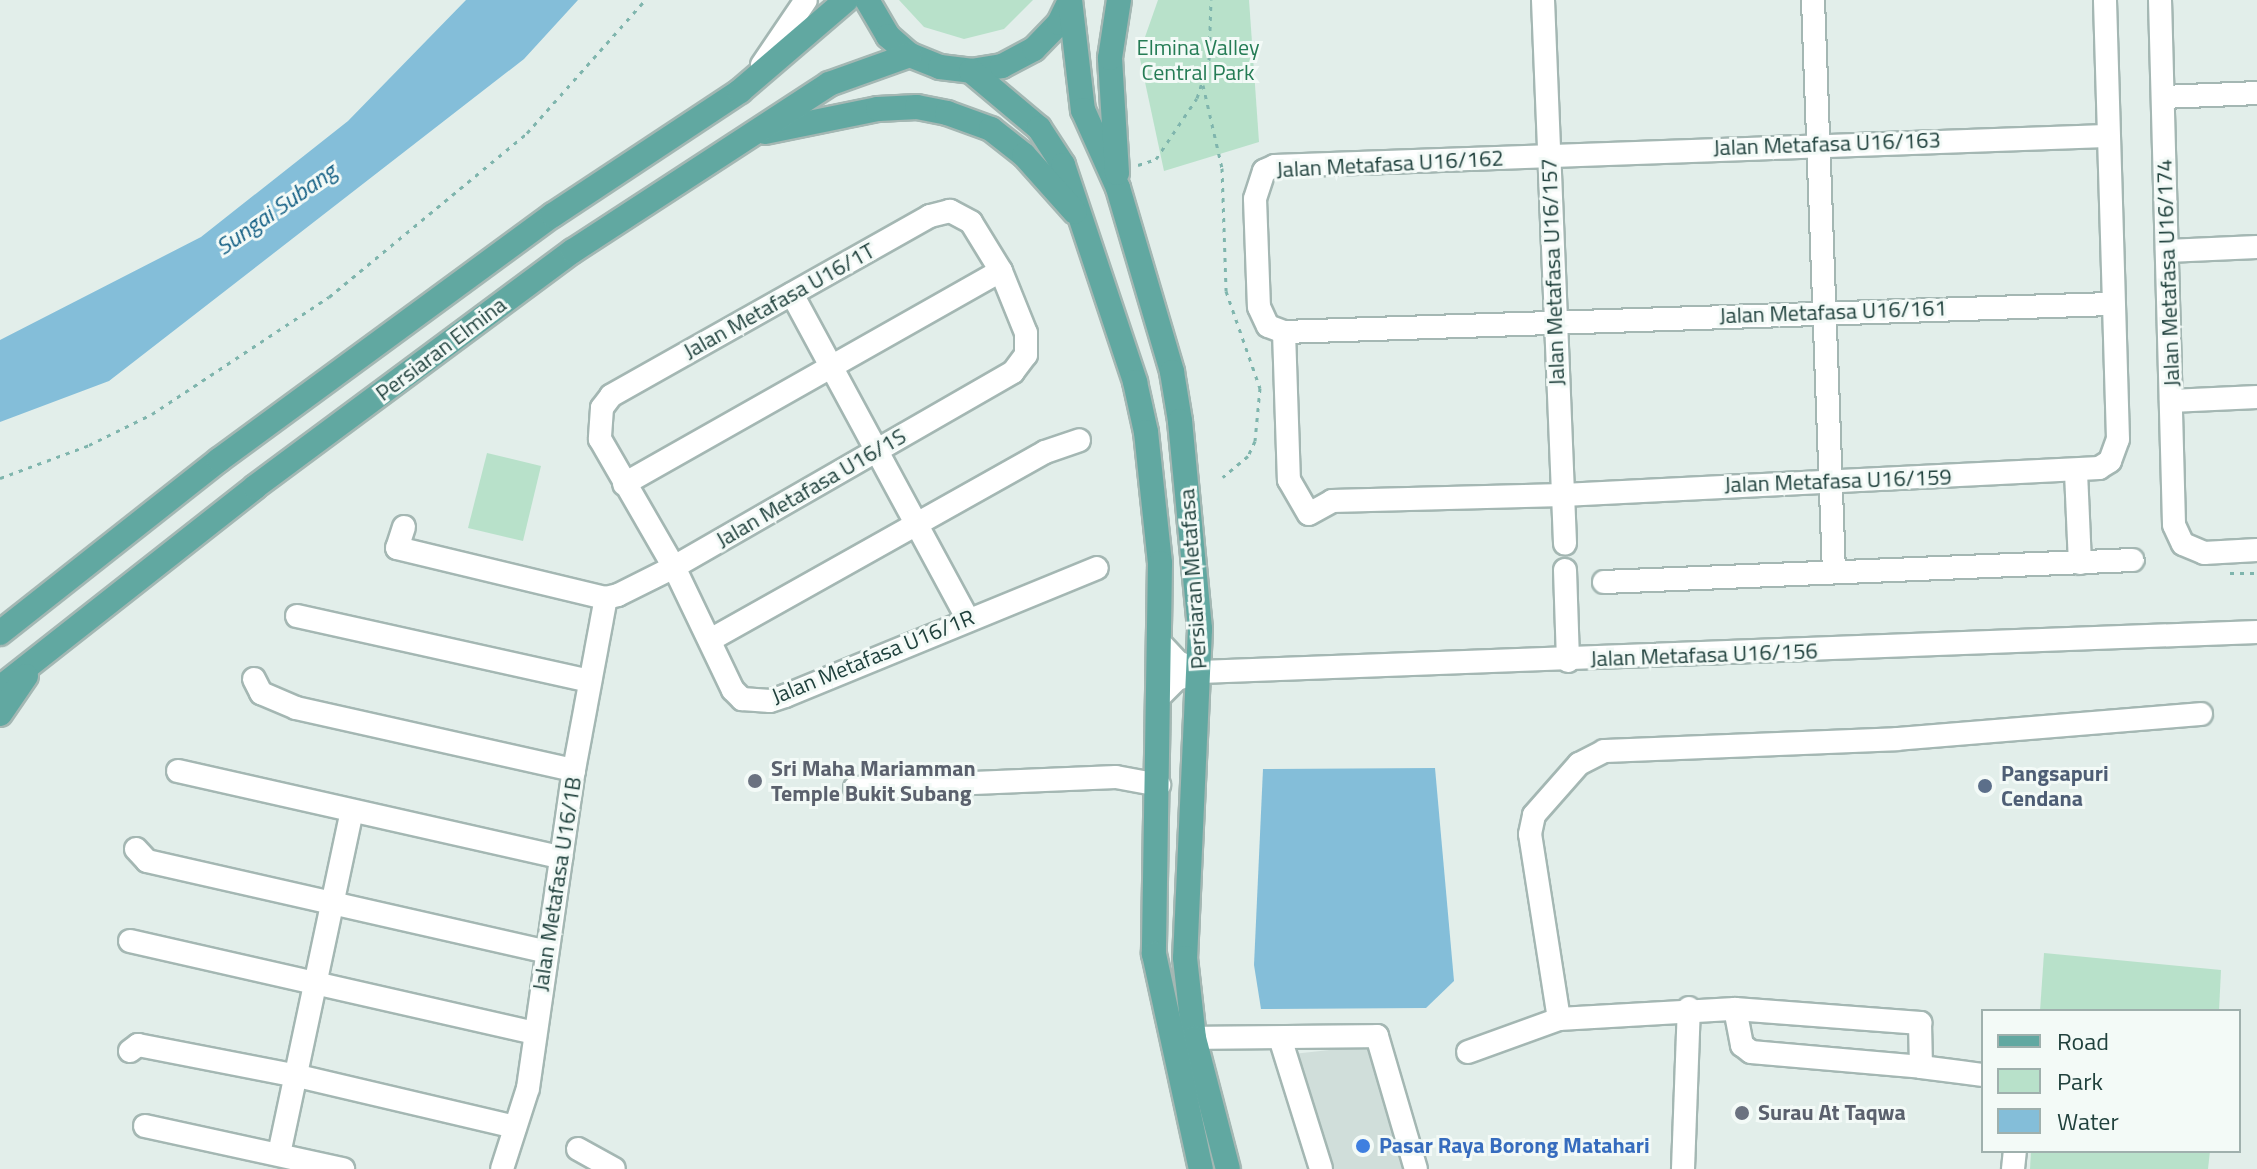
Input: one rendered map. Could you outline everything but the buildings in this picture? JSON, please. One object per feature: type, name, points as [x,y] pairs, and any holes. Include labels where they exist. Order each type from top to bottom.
[{"type":"main road","name":"Persiaran Elmina","points":[[0,633],[334,375],[553,215],[744,88],[846,0]]},
{"type":"main road","points":[[867,0],[888,36],[910,55],[940,67],[971,71],[1002,66],[1034,49],[1059,23],[1070,0]]},
{"type":"main road","name":"Persiaran Metafasa","points":[[1070,0],[1074,66],[1083,110],[1124,178],[1172,372],[1193,546],[1200,672],[1185,958],[1194,1038],[1228,1169]]},
{"type":"main road","points":[[1119,0],[1110,58],[1124,178]]},
{"type":"main road","name":"Persiaran Elmina","points":[[0,688],[255,487],[573,251],[829,84],[910,55]]},
{"type":"main road","name":"Persiaran Metafasa","points":[[971,71],[1039,128],[1063,165],[1146,432],[1160,563],[1159,785],[1154,954],[1201,1169]]},
{"type":"main road","points":[[748,136],[878,109],[917,107],[947,113],[991,129],[1024,155],[1082,220]]},
{"type":"main road","points":[[0,714],[35,661]]},
{"type":"street","points":[[744,88],[806,0]]},
{"type":"street","name":"Jalan Metafasa U16/157","points":[[1543,0],[1565,544]]},
{"type":"street","points":[[1813,0],[1834,572]]},
{"type":"street","points":[[2105,0],[2112,304]]},
{"type":"street","name":"Jalan Metafasa U16/174","points":[[2160,0],[2174,525],[2183,544],[2204,553],[2257,550]]},
{"type":"street","points":[[2163,97],[2257,93]]},
{"type":"street","name":"Jalan Metafasa U16/163","points":[[1548,156],[1819,143],[2106,136]]},
{"type":"street","name":"Jalan Metafasa U16/162","points":[[1284,332],[1268,326],[1259,307],[1255,199],[1264,171],[1275,166],[1548,156]]},
{"type":"street","name":"Jalan Metafasa U16/1T","points":[[674,567],[600,439],[602,408],[611,396],[930,216],[950,211],[971,222],[1001,271],[1026,333],[1026,355],[1013,372]]},
{"type":"street","points":[[2167,251],[2257,247]]},
{"type":"street","points":[[624,484],[1001,271]]},
{"type":"street","points":[[792,294],[968,619]]},
{"type":"street","name":"Jalan Metafasa U16/161","points":[[1284,332],[2112,304]]},
{"type":"street","name":"Jalan Metafasa U16/159","points":[[1284,332],[1289,480],[1309,514],[1332,501],[1563,495],[1832,480],[2076,472],[2110,461],[2118,439],[2112,304]]},
{"type":"street","name":"Jalan Metafasa U16/1S","points":[[606,598],[674,567],[1013,372]]},
{"type":"street","points":[[2171,401],[2257,397]]},
{"type":"street","points":[[710,640],[1045,452],[1079,440]]},
{"type":"street","points":[[2076,472],[2080,563]]},
{"type":"street","points":[[404,527],[397,548],[606,598]]},
{"type":"street","points":[[1604,582],[2133,560]]},
{"type":"street","name":"Jalan Metafasa U16/1R","points":[[674,567],[733,690],[742,699],[770,701],[1097,568]]},
{"type":"street","points":[[1565,570],[1568,661]]},
{"type":"street","name":"Jalan Metafasa U16/1B","points":[[502,1169],[528,1088],[574,770],[606,598]]},
{"type":"street","points":[[297,616],[590,681]]},
{"type":"street","name":"Jalan Metafasa U16/156","points":[[1200,672],[1568,661],[2257,632]]},
{"type":"street","points":[[1161,644],[1178,662],[1200,672]]},
{"type":"street","points":[[1160,696],[1177,679],[1200,672]]},
{"type":"street","points":[[254,679],[261,693],[296,708],[574,770]]},
{"type":"street","points":[[1559,1019],[1530,834],[1534,815],[1579,764],[1604,751],[1897,739],[2201,714]]},
{"type":"street","points":[[178,771],[561,857]]},
{"type":"street","points":[[855,788],[1116,777],[1159,785]]},
{"type":"street","points":[[279,1154],[352,812]]},
{"type":"street","points":[[136,849],[147,861],[547,952]]},
{"type":"street","points":[[130,941],[534,1033]]},
{"type":"street","points":[[1683,1169],[1689,1008]]},
{"type":"street","points":[[1468,1052],[1559,1019],[1689,1008],[1735,1009],[1920,1023],[1921,1067]]},
{"type":"street","points":[[1735,1009],[1742,1045],[1751,1052],[1981,1075]]},
{"type":"street","points":[[1194,1038],[1281,1041],[1377,1036],[1416,1169]]},
{"type":"street","points":[[1281,1041],[1321,1169]]},
{"type":"street","points":[[130,1051],[138,1045],[298,1076],[515,1127]]},
{"type":"street","points":[[145,1126],[343,1169]]},
{"type":"street","points":[[578,1149],[614,1169]]},
{"type":"path","points":[[0,478],[89,445],[152,414],[329,297],[527,133],[645,0]]},
{"type":"path","points":[[1211,0],[1203,85],[1222,168],[1226,291],[1260,388],[1255,441],[1248,456],[1223,477]]},
{"type":"path","points":[[1124,178],[1156,159],[1180,129],[1203,85]]},
{"type":"shaded area","points":[[1375,1045],[1410,1169],[1331,1169],[1293,1054]]},
{"type":"green space","points":[[899,0],[1033,0],[1004,29],[964,39],[924,27]]},
{"type":"green space","name":"Elmina Valley Central Park","points":[[1158,0],[1249,0],[1259,142],[1164,171],[1139,54]]},
{"type":"green space","points":[[487,453],[541,466],[523,541],[468,528]]},
{"type":"green space","points":[[2044,953],[2221,970],[2219,1009],[2040,1009]]},
{"type":"green space","points":[[2031,1153],[2210,1153],[2208,1169],[2030,1169]]},
{"type":"water","name":"Sungai Subang","points":[[466,0],[578,0],[524,59],[109,381],[0,422],[0,340],[201,237],[348,121]]},
{"type":"water","points":[[1435,768],[1454,981],[1426,1008],[1261,1009],[1254,965],[1263,769]]},
{"type":"place","name":"Sri Maha Mariamman Temple Bukit Subang","points":[[755,781]]},
{"type":"place","name":"Pangsapuri Cendana","points":[[1985,786]]},
{"type":"place","name":"Surau At Taqwa","points":[[1742,1113]]},
{"type":"place","name":"Pasar Raya Borong Matahari","points":[[1363,1146]]}]
